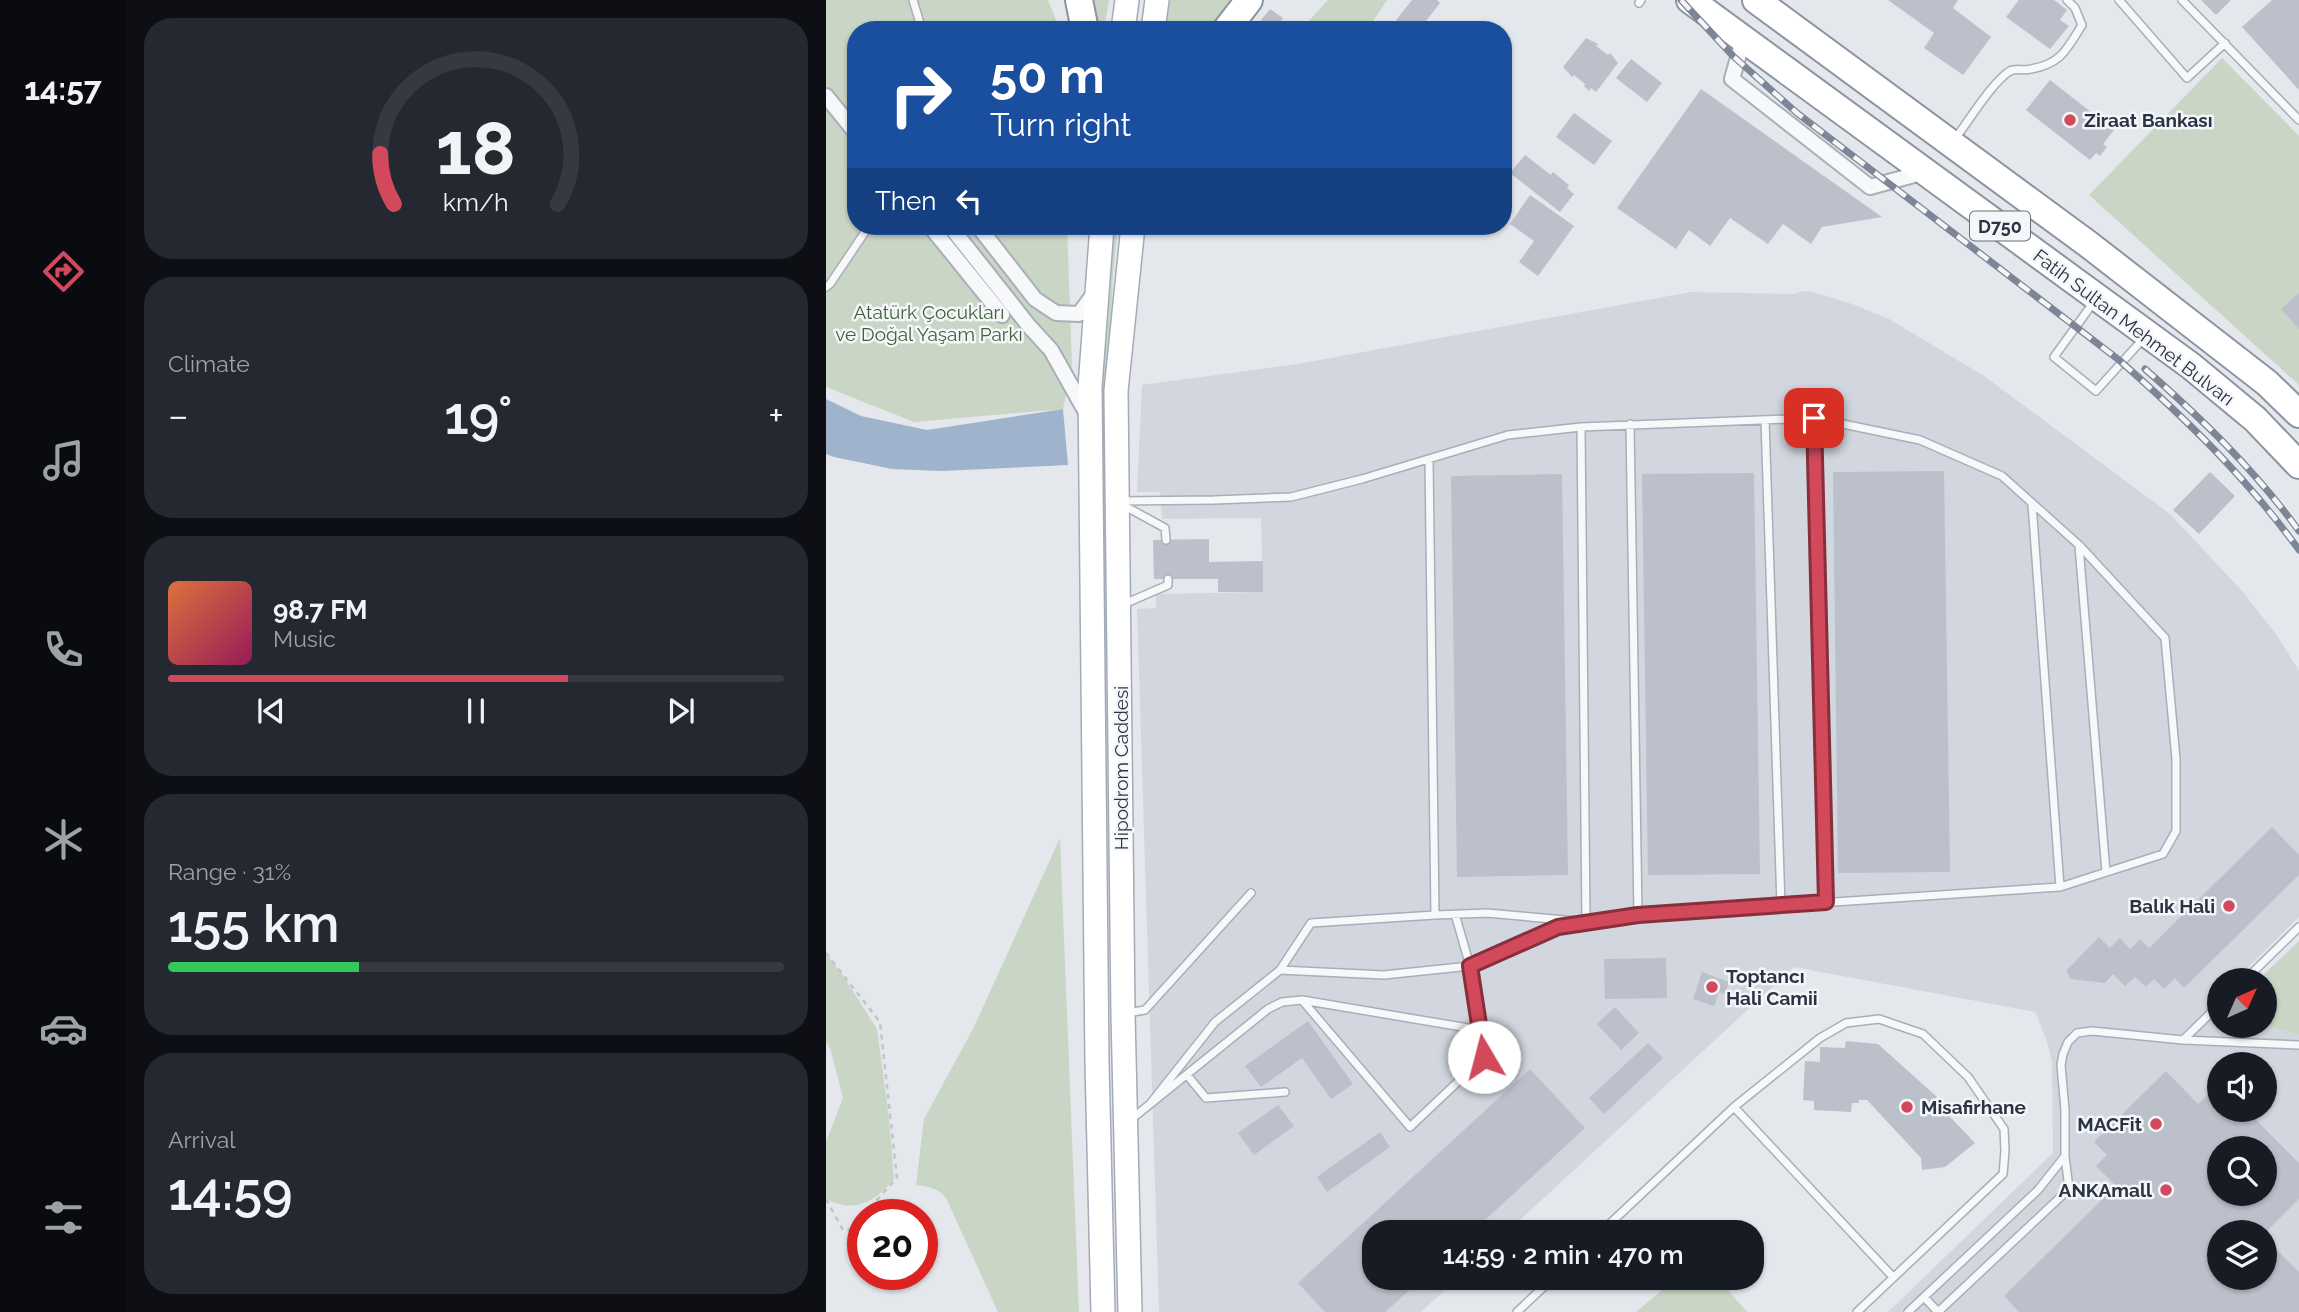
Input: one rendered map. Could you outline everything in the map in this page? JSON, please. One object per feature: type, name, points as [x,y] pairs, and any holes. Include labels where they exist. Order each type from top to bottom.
[{"type":"highway","points":[[1079,0],[1083,21]]},
{"type":"highway","points":[[1233,21],[1249,0]]},
{"type":"highway","name":"Fatih Sultan Mehmet Bulvarı","points":[[1690,0],[2191,366],[2255,419],[2299,465]]},
{"type":"highway","name":"Fatih Sultan Mehmet Bulvarı","points":[[1756,0],[1776,8],[1951,144],[2088,244],[2267,383],[2299,414]]},
{"type":"main road","points":[[1124,21],[1127,0]]},
{"type":"main road","points":[[1154,21],[1157,0]]},
{"type":"main road","name":"Hipodrom Caddesi","points":[[1101,235],[1090,419],[1102,1312]]},
{"type":"main road","name":"Hipodrom Caddesi","points":[[1130,1312],[1123,1014],[1116,391],[1132,235]]},
{"type":"street","points":[[1743,40],[1732,79],[1870,187],[1927,171]]},
{"type":"street","points":[[826,96],[847,122]]},
{"type":"street","points":[[937,235],[1002,315]]},
{"type":"street","points":[[957,235],[1051,350],[1090,419]]},
{"type":"street","points":[[985,235],[1035,299],[1056,313],[1079,314],[1097,290]]},
{"type":"lane","points":[[913,0],[919,21]]},
{"type":"lane","points":[[1951,144],[2001,78],[2012,69],[2029,70],[2052,64],[2065,52],[2081,25],[2075,8],[2067,0]]},
{"type":"lane","points":[[2119,0],[2187,78],[2225,43]]},
{"type":"lane","points":[[2182,0],[2299,120]]},
{"type":"lane","points":[[826,287],[863,235]]},
{"type":"lane","points":[[2098,296],[2054,357],[2096,391],[2148,334]]},
{"type":"lane","points":[[1116,501],[1291,497],[1429,460],[1508,435],[1630,424],[1814,418],[1920,440],[2002,476],[2079,545],[2165,638],[2176,760],[2176,831],[2163,854],[2060,887],[1638,915],[1588,922],[1558,927],[1470,966],[1384,975],[1280,970]]},
{"type":"lane","points":[[1814,418],[1826,902]]},
{"type":"lane","points":[[1765,420],[1781,905]]},
{"type":"lane","points":[[1630,424],[1638,915]]},
{"type":"lane","points":[[1581,427],[1588,922]]},
{"type":"lane","points":[[1429,460],[1435,915]]},
{"type":"lane","points":[[1116,501],[1166,528],[1166,540]]},
{"type":"lane","points":[[2032,504],[2060,887]]},
{"type":"lane","points":[[2079,545],[2106,872]]},
{"type":"lane","points":[[1120,606],[1168,585],[1168,579]]},
{"type":"lane","points":[[1123,1014],[1145,1010],[1251,893]]},
{"type":"lane","points":[[1150,1104],[1214,1021],[1280,970],[1311,923],[1455,914],[1588,922]]},
{"type":"lane","points":[[1302,1000],[1410,1127],[1484,1057],[1470,966],[1455,914]]},
{"type":"lane","points":[[2257,968],[2299,927]]},
{"type":"lane","points":[[1127,1123],[1268,1009],[1282,1002],[1302,1000],[1480,1030]]},
{"type":"lane","points":[[2183,1040],[2207,1017]]},
{"type":"lane","points":[[1614,1220],[1734,1107],[1820,1038],[1846,1023],[1880,1019],[1923,1034],[1968,1077],[2004,1129],[2003,1174],[1857,1312]]},
{"type":"lane","points":[[1924,1297],[1938,1312],[2069,1189],[2061,1065],[2068,1042],[2077,1033],[2092,1031],[2183,1040],[2299,1045]]},
{"type":"lane","points":[[1187,1075],[1206,1098],[1285,1092]]},
{"type":"lane","points":[[1734,1107],[1893,1277]]},
{"type":"lane","points":[[1908,1312],[2038,1190],[2065,1156]]},
{"type":"lane","points":[[1517,1312],[1540,1290]]},
{"type":"path","points":[[826,953],[880,1022],[897,1178],[878,1199]]},
{"type":"path","points":[[826,1199],[844,1230],[847,1230]]},
{"type":"shaded area","points":[[1691,292],[1813,292],[1889,319],[1984,376],[2170,514],[2243,592],[2278,637],[2299,671],[2299,917],[2247,968],[2207,968],[2207,1038],[2277,1038],[2277,1029],[2299,1035],[2299,1312],[1888,1312],[2053,1153],[2052,1063],[2047,1041],[2035,1012],[1794,967],[1520,1220],[1362,1220],[1362,1290],[1445,1290],[1421,1312],[1159,1312],[1137,609],[1156,608],[1156,594],[1263,592],[1261,518],[1162,519],[1160,492],[1137,492],[1142,385],[1298,364]]},
{"type":"green space","name":"Atatürk Çocukları ve Doğal Yaşam Parkı","points":[[826,0],[1048,0],[1056,21],[847,21],[847,235],[1067,235],[1072,366],[1063,409],[914,422],[826,387]]},
{"type":"green space","points":[[1089,0],[1109,0],[1106,21],[1093,21]]},
{"type":"green space","points":[[1170,0],[1238,0],[1221,21],[1166,21]]},
{"type":"green space","points":[[1328,0],[1387,0],[1373,21],[1309,21]]},
{"type":"green space","points":[[2222,58],[2299,136],[2299,385],[2089,195]]},
{"type":"green space","points":[[1109,235],[1117,235],[1108,400],[1100,399]]},
{"type":"green space","points":[[1060,838],[1079,1312],[998,1312],[947,1200],[930,1187],[916,1185],[924,1119],[973,1029]]},
{"type":"green space","points":[[2299,941],[2299,1035],[2277,1029],[2277,968],[2271,968]]},
{"type":"green space","points":[[826,954],[877,1029],[889,1118],[894,1179],[872,1199],[847,1199],[847,1205],[826,1199],[826,1142],[843,1098],[826,1042]]},
{"type":"green space","points":[[1662,1290],[1728,1290],[1747,1312],[1636,1312]]},
{"type":"water","points":[[826,399],[861,416],[927,430],[1063,409],[1068,465],[942,471],[892,469],[834,457],[826,454]]},
{"type":"building","points":[[1412,0],[1437,0],[1440,3],[1426,21],[1396,20]]},
{"type":"building","points":[[1888,0],[1958,0],[1953,8],[1991,37],[1963,75],[1924,48],[1934,33]]},
{"type":"building","points":[[2019,0],[2054,0],[2067,10],[2060,20],[2069,26],[2050,49],[2006,17]]},
{"type":"building","points":[[2201,0],[2231,0],[2216,15]]},
{"type":"building","points":[[2272,0],[2299,0],[2299,90],[2242,27]]},
{"type":"building","points":[[1270,9],[1283,18],[1281,21],[1261,20]]},
{"type":"building","points":[[1586,38],[1598,44],[1596,46],[1608,55],[1610,53],[1618,63],[1596,92],[1591,88],[1589,91],[1585,84],[1574,75],[1572,77],[1563,67]]},
{"type":"building","points":[[1631,59],[1662,83],[1647,102],[1616,78]]},
{"type":"building","name":"Ziraat Bankası","points":[[2050,80],[2114,130],[2103,144],[2107,147],[2100,156],[2096,153],[2090,160],[2026,110]]},
{"type":"building","points":[[1701,89],[1882,217],[1822,227],[1811,244],[1783,224],[1768,244],[1730,218],[1710,246],[1689,230],[1676,249],[1617,208]]},
{"type":"building","points":[[1574,113],[1612,141],[1594,165],[1556,137]]},
{"type":"building","points":[[1525,155],[1551,175],[1553,172],[1569,185],[1567,188],[1574,194],[1560,212],[1512,175],[1512,171]]},
{"type":"building","points":[[1530,195],[1574,226],[1538,276],[1519,262],[1534,241],[1512,225],[1512,221]]},
{"type":"building","points":[[2299,293],[2299,329],[2281,309]]},
{"type":"building","points":[[1944,471],[1950,872],[1838,873],[1833,472]]},
{"type":"building","points":[[2210,472],[2235,496],[2199,534],[2173,510]]},
{"type":"building","points":[[1754,473],[1760,874],[1648,875],[1642,474]]},
{"type":"building","points":[[1562,474],[1568,875],[1457,877],[1451,476]]},
{"type":"building","points":[[1209,539],[1209,562],[1263,561],[1263,592],[1218,592],[1218,579],[1154,579],[1153,540]]},
{"type":"building","name":"Balık Hali","points":[[2272,827],[2299,855],[2299,875],[2184,988],[2175,978],[2164,989],[2154,979],[2146,987],[2135,977],[2125,986],[2113,974],[2105,983],[2071,979],[2066,971],[2099,937],[2110,948],[2120,938],[2130,949],[2140,939],[2149,948]]},
{"type":"building","points":[[1666,958],[1667,998],[1605,999],[1604,959]]},
{"type":"building","name":"Toptancı Hali Camii","points":[[1702,972],[1729,982],[1725,994],[1719,992],[1714,1006],[1693,999]]},
{"type":"building","points":[[1615,1007],[1639,1033],[1621,1050],[1597,1024]]},
{"type":"building","points":[[1308,1021],[1353,1084],[1331,1099],[1302,1058],[1261,1087],[1245,1066]]},
{"type":"building","name":"Misafirhane","points":[[1846,1041],[1878,1044],[1937,1097],[1934,1100],[1975,1143],[1945,1167],[1922,1170],[1921,1158],[1867,1100],[1852,1103],[1851,1112],[1814,1110],[1814,1101],[1803,1100],[1805,1061],[1820,1062],[1820,1047],[1845,1048]]},
{"type":"building","points":[[1648,1043],[1663,1058],[1604,1114],[1589,1098]]},
{"type":"building","points":[[1530,1069],[1585,1128],[1485,1220],[1366,1220]]},
{"type":"building","name":"ANKAmall","points":[[2166,1071],[2198,1104],[2207,1095],[2207,1122],[2258,1122],[2272,1136],[2207,1136],[2207,1206],[2277,1206],[2277,1141],[2299,1163],[2299,1199],[2277,1221],[2207,1220],[2207,1290],[2277,1290],[2277,1250],[2299,1272],[2299,1312],[2019,1312],[2004,1296],[2116,1186],[2096,1166],[2107,1155],[2094,1142]]},
{"type":"building","points":[[1278,1105],[1294,1126],[1254,1155],[1238,1133]]},
{"type":"building","points":[[1380,1132],[1390,1147],[1327,1192],[1317,1177]]},
{"type":"building","points":[[1362,1224],[1362,1290],[1410,1290],[1385,1312],[1325,1312],[1298,1283]]},
{"type":"railway","points":[[1681,0],[1733,56],[1797,113],[2119,360],[2168,404],[2237,474],[2299,550]]},
{"type":"railway","points":[[2145,369],[2226,446],[2264,487],[2299,531]]},
{"type":"place","name":"Ziraat Bankası","points":[[2070,120]]},
{"type":"place","name":"Balık Hali","points":[[2229,906]]},
{"type":"place","name":"Toptancı Hali Camii","points":[[1712,987]]},
{"type":"place","name":"Misafirhane","points":[[1907,1107]]},
{"type":"place","name":"MACFit","points":[[2156,1124]]},
{"type":"place","name":"ANKAmall","points":[[2166,1190]]},
{"type":"route","points":[[1484,1057],[1470,966],[1558,927],[1638,915],[1826,902],[1814,418]]}]
